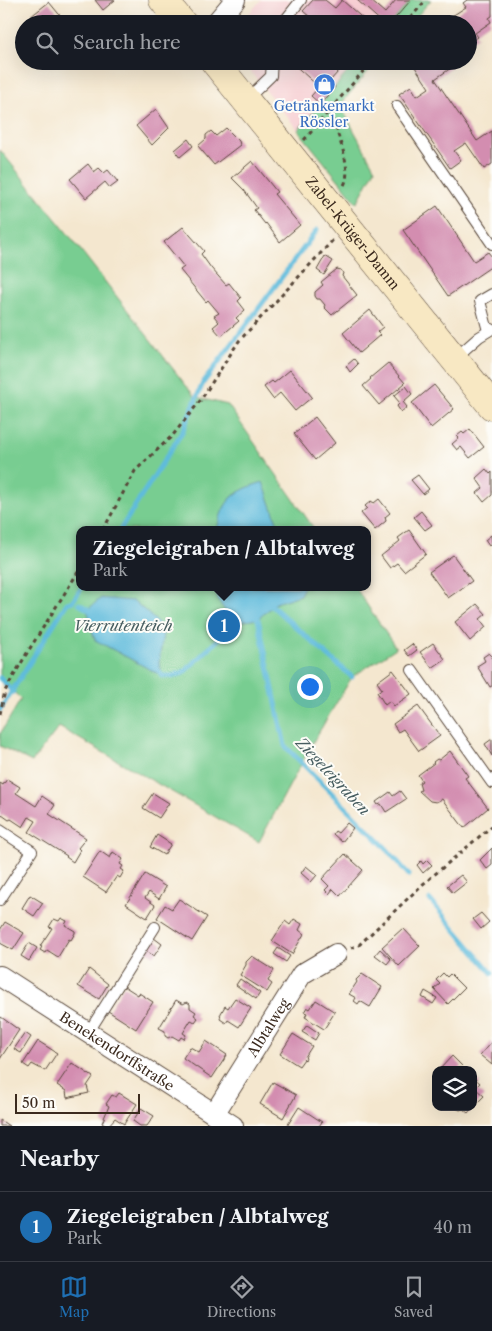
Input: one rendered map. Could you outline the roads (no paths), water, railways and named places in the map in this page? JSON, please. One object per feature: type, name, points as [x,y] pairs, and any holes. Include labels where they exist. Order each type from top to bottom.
[{"type":"street","points":[[163,0],[176,15]]},
{"type":"street","points":[[222,15],[235,0]]},
{"type":"street","name":"Zabel-Krüger-Damm","points":[[221,70],[492,406]]},
{"type":"street","name":"Albtalweg","points":[[214,1114],[302,974],[336,954]]},
{"type":"street","name":"Benekendorffstraße","points":[[0,976],[233,1126]]},
{"type":"lane","points":[[289,15],[301,0]]},
{"type":"lane","points":[[245,100],[271,76],[271,70]]},
{"type":"lane","points":[[397,106],[492,244]]},
{"type":"lane","points":[[453,360],[490,330],[480,301],[492,294]]},
{"type":"lane","points":[[412,670],[492,782]]},
{"type":"lane","points":[[0,830],[32,851],[0,900]]},
{"type":"lane","points":[[88,1033],[155,927]]},
{"type":"water","points":[[263,482],[279,526],[218,526],[223,511],[231,498],[244,489]]},
{"type":"water","points":[[216,591],[302,591],[300,595],[276,603],[258,619],[234,623],[218,601]]},
{"type":"water","name":"Vierrutenteich","points":[[101,598],[134,601],[164,628],[159,663],[162,676],[95,640],[87,610]]},
{"type":"waterway","points":[[123,526],[182,432],[203,383],[317,230]]},
{"type":"waterway","points":[[0,710],[67,603],[73,601],[79,591]]},
{"type":"waterway","points":[[79,604],[93,612]]},
{"type":"waterway","points":[[266,606],[272,606],[352,677]]},
{"type":"waterway","name":"Ziegeleigraben","points":[[254,615],[258,619],[285,746],[385,847],[409,875]]},
{"type":"waterway","points":[[160,672],[162,676],[173,676],[183,673],[240,619]]},
{"type":"waterway","points":[[0,678],[13,692]]},
{"type":"waterway","name":"Ziegeleigraben","points":[[430,900],[492,973]]},
{"type":"place","name":"Getränkemarkt Rössler","points":[[324,84]]},
{"type":"place","name":"Ziegeleigraben / Albtalweg","points":[[224,626]]}]
